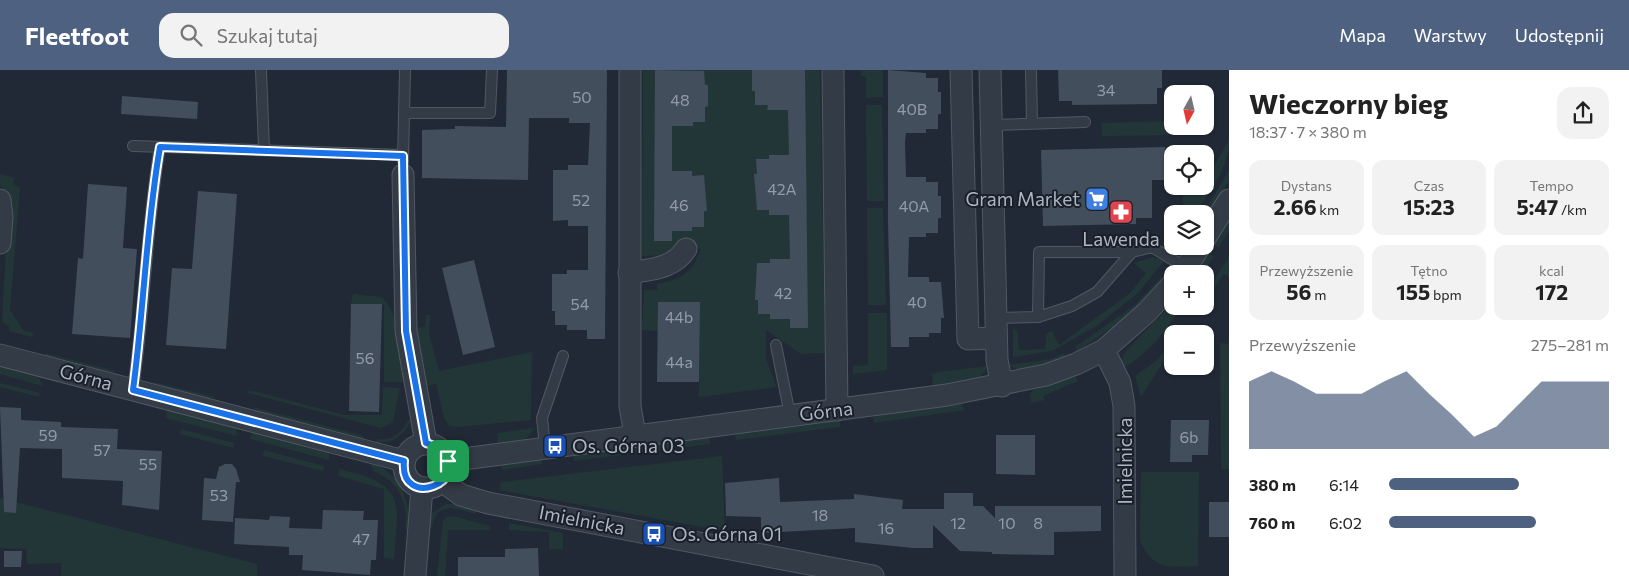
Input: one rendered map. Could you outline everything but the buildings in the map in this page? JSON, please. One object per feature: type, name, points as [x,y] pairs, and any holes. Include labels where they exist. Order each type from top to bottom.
[{"type":"street","points":[[630,70],[630,406],[635,435]]},
{"type":"street","points":[[833,70],[836,410]]},
{"type":"street","points":[[962,70],[968,339],[996,328]]},
{"type":"street","points":[[990,70],[997,360],[1002,386]]},
{"type":"street","points":[[403,165],[406,331],[426,443]]},
{"type":"street","points":[[0,200],[2,217],[0,243]]},
{"type":"street","points":[[1214,224],[1229,200]]},
{"type":"street","points":[[629,273],[661,267],[679,260],[686,249]]},
{"type":"street","name":"Górna","points":[[445,471],[545,447],[836,410],[1002,386],[1046,375],[1084,361],[1104,350],[1141,318],[1164,294]]},
{"type":"street","name":"Imielnicka","points":[[1104,350],[1120,384],[1124,406],[1125,576]]},
{"type":"street","name":"Górna","points":[[0,354],[404,461]]},
{"type":"street","points":[[426,443],[440,448],[445,471],[433,487],[422,488],[411,483],[407,478],[404,473],[404,461],[412,448],[426,443]]},
{"type":"street","name":"Imielnicka","points":[[445,471],[461,496],[488,503],[873,576]]},
{"type":"street","points":[[415,576],[422,488]]},
{"type":"lane","points":[[262,70],[264,149]]},
{"type":"lane","points":[[133,146],[264,149],[403,165],[405,70]]},
{"type":"lane","points":[[404,114],[490,113],[492,70]]},
{"type":"lane","points":[[1031,70],[1032,123]]},
{"type":"lane","points":[[992,124],[1086,122]]},
{"type":"lane","points":[[133,390],[138,360],[154,184],[160,147]]},
{"type":"lane","points":[[1038,317],[1039,252],[1132,252],[1152,247],[1176,265]]},
{"type":"lane","points":[[996,328],[1072,306],[1097,292],[1132,252]]},
{"type":"lane","points":[[776,345],[790,415]]},
{"type":"lane","points":[[545,447],[542,418],[563,356]]},
{"type":"shaded area","points":[[643,70],[820,70],[825,353],[801,354],[766,330],[766,359],[777,387],[699,397],[700,302],[658,302],[658,331],[642,330],[644,290],[657,290],[657,284],[674,280],[685,274],[694,264],[701,249],[678,244],[668,255],[642,256]]},
{"type":"shaded area","points":[[860,70],[883,70],[883,97],[866,98],[866,77],[861,76]]},
{"type":"shaded area","points":[[866,105],[882,105],[884,201],[867,201]]},
{"type":"shaded area","points":[[1164,121],[1164,135],[1179,135],[1102,136],[1101,123]]},
{"type":"shaded area","points":[[1229,140],[1226,160],[1214,184],[1214,166]]},
{"type":"shaded area","points":[[1229,170],[1229,181],[1214,205],[1208,205]]},
{"type":"shaded area","points":[[0,174],[14,178],[13,184],[20,188],[10,310],[24,331],[34,333],[32,337],[9,331],[9,326],[2,322],[9,192],[0,186]]},
{"type":"shaded area","points":[[1183,195],[1207,195],[1201,205],[1183,205]]},
{"type":"shaded area","points":[[867,208],[883,208],[886,305],[868,305]]},
{"type":"shaded area","points":[[1229,222],[1229,231],[1219,247],[1215,246],[1214,241],[1223,225]]},
{"type":"shaded area","points":[[1205,255],[1214,256],[1208,265],[1199,265]]},
{"type":"shaded area","points":[[1153,257],[1164,261],[1138,293],[1098,325],[1052,351],[1013,357],[1013,327],[1018,333],[1019,350],[1045,349],[1046,334],[1052,331],[1059,345],[1130,293],[1146,273],[1134,263]]},
{"type":"shaded area","points":[[1229,257],[1229,277],[1224,274],[1214,288],[1214,280]]},
{"type":"shaded area","points":[[1164,274],[1162,282],[1154,293],[1142,304],[1128,316],[1077,351],[1075,347],[1135,305]]},
{"type":"shaded area","points":[[353,294],[381,297],[388,304],[393,313],[399,336],[404,382],[384,382],[384,305],[351,304]]},
{"type":"shaded area","points":[[1164,312],[1164,315],[1175,315],[1168,325],[1164,325],[1164,331],[1149,349],[1124,368],[1122,359],[1126,351]]},
{"type":"shaded area","points":[[868,313],[887,313],[887,370],[853,374],[853,366],[868,365]]},
{"type":"shaded area","points":[[426,315],[430,315],[429,333],[439,371],[532,352],[531,420],[458,427],[449,426],[444,418],[436,384],[424,386],[416,328],[425,327]]},
{"type":"shaded area","points":[[1229,340],[1229,469],[1221,469],[1220,343],[1228,344]]},
{"type":"shaded area","points":[[1164,352],[1164,361],[1141,397],[1135,376],[1156,361]]},
{"type":"shaded area","points":[[45,353],[116,371],[109,373],[47,359]]},
{"type":"shaded area","points":[[1064,353],[1065,356],[1023,372],[1008,365],[1051,359]]},
{"type":"shaded area","points":[[988,366],[979,377],[965,383],[933,388],[932,373]]},
{"type":"shaded area","points":[[0,367],[39,378],[43,386],[0,374]]},
{"type":"shaded area","points":[[1075,377],[1078,381],[1043,396],[1045,400],[1031,403],[1030,394],[1033,390]]},
{"type":"shaded area","points":[[153,382],[216,397],[202,398],[184,395]]},
{"type":"shaded area","points":[[0,383],[40,393],[39,397],[0,387]]},
{"type":"shaded area","points":[[383,387],[400,388],[393,422],[381,428],[248,393],[249,390],[344,415],[382,415]]},
{"type":"shaded area","points":[[961,404],[965,410],[874,423],[873,418],[876,414]]},
{"type":"shaded area","points":[[253,407],[364,436],[362,440],[260,413]]},
{"type":"shaded area","points":[[170,409],[235,425],[237,436],[165,418],[167,411]]},
{"type":"shaded area","points":[[412,415],[408,427],[400,436],[383,443],[376,443],[377,439],[389,438],[398,433]]},
{"type":"shaded area","points":[[840,420],[840,427],[736,440],[735,436],[737,433]]},
{"type":"shaded area","points":[[535,428],[526,439],[498,444],[497,433]]},
{"type":"shaded area","points":[[181,429],[234,443],[233,448],[180,434]]},
{"type":"shaded area","points":[[256,432],[329,451],[329,460],[250,439],[252,434]]},
{"type":"shaded area","points":[[710,437],[710,444],[574,461],[573,454]]},
{"type":"shaded area","points":[[264,450],[324,466],[323,471],[263,456]]},
{"type":"shaded area","points":[[722,456],[725,531],[499,490],[501,482]]},
{"type":"shaded area","points":[[542,458],[542,464],[502,470],[501,463]]},
{"type":"shaded area","points":[[371,463],[389,473],[402,489],[408,508],[408,529],[405,529],[405,510],[400,494],[389,480],[373,471]]},
{"type":"shaded area","points":[[339,469],[376,481],[387,488],[393,497],[397,521],[394,559],[384,558],[384,489],[338,476]]},
{"type":"shaded area","points":[[1141,472],[1199,472],[1198,566],[1179,567],[1164,565],[1151,558],[1145,551],[1140,541]]},
{"type":"shaded area","points":[[0,498],[257,564],[257,576],[61,576],[61,563],[27,564],[26,549],[0,548]]},
{"type":"shaded area","points":[[446,504],[454,504],[476,510],[475,514],[449,508],[444,509],[436,515],[430,531],[427,531],[432,513]]},
{"type":"shaded area","points":[[453,516],[490,526],[490,530],[448,530],[445,576],[437,576],[443,521],[446,517]]},
{"type":"shaded area","points":[[509,523],[563,533],[563,549],[549,549],[549,532],[509,530]]},
{"type":"place","name":"Gram Market","points":[[1097,199]]},
{"type":"place","name":"Lawenda","points":[[1121,212]]},
{"type":"place","name":"Os. Górna 03","points":[[555,446]]},
{"type":"place","name":"Os. Górna 01","points":[[654,534]]},
{"type":"route","points":[[160,147],[264,149],[403,156],[406,331],[412,372],[426,443],[440,448],[448,461],[446,476],[442,481],[433,487],[422,488],[411,483],[407,478],[404,473],[404,461],[133,390],[138,360],[154,184],[160,147]]}]
